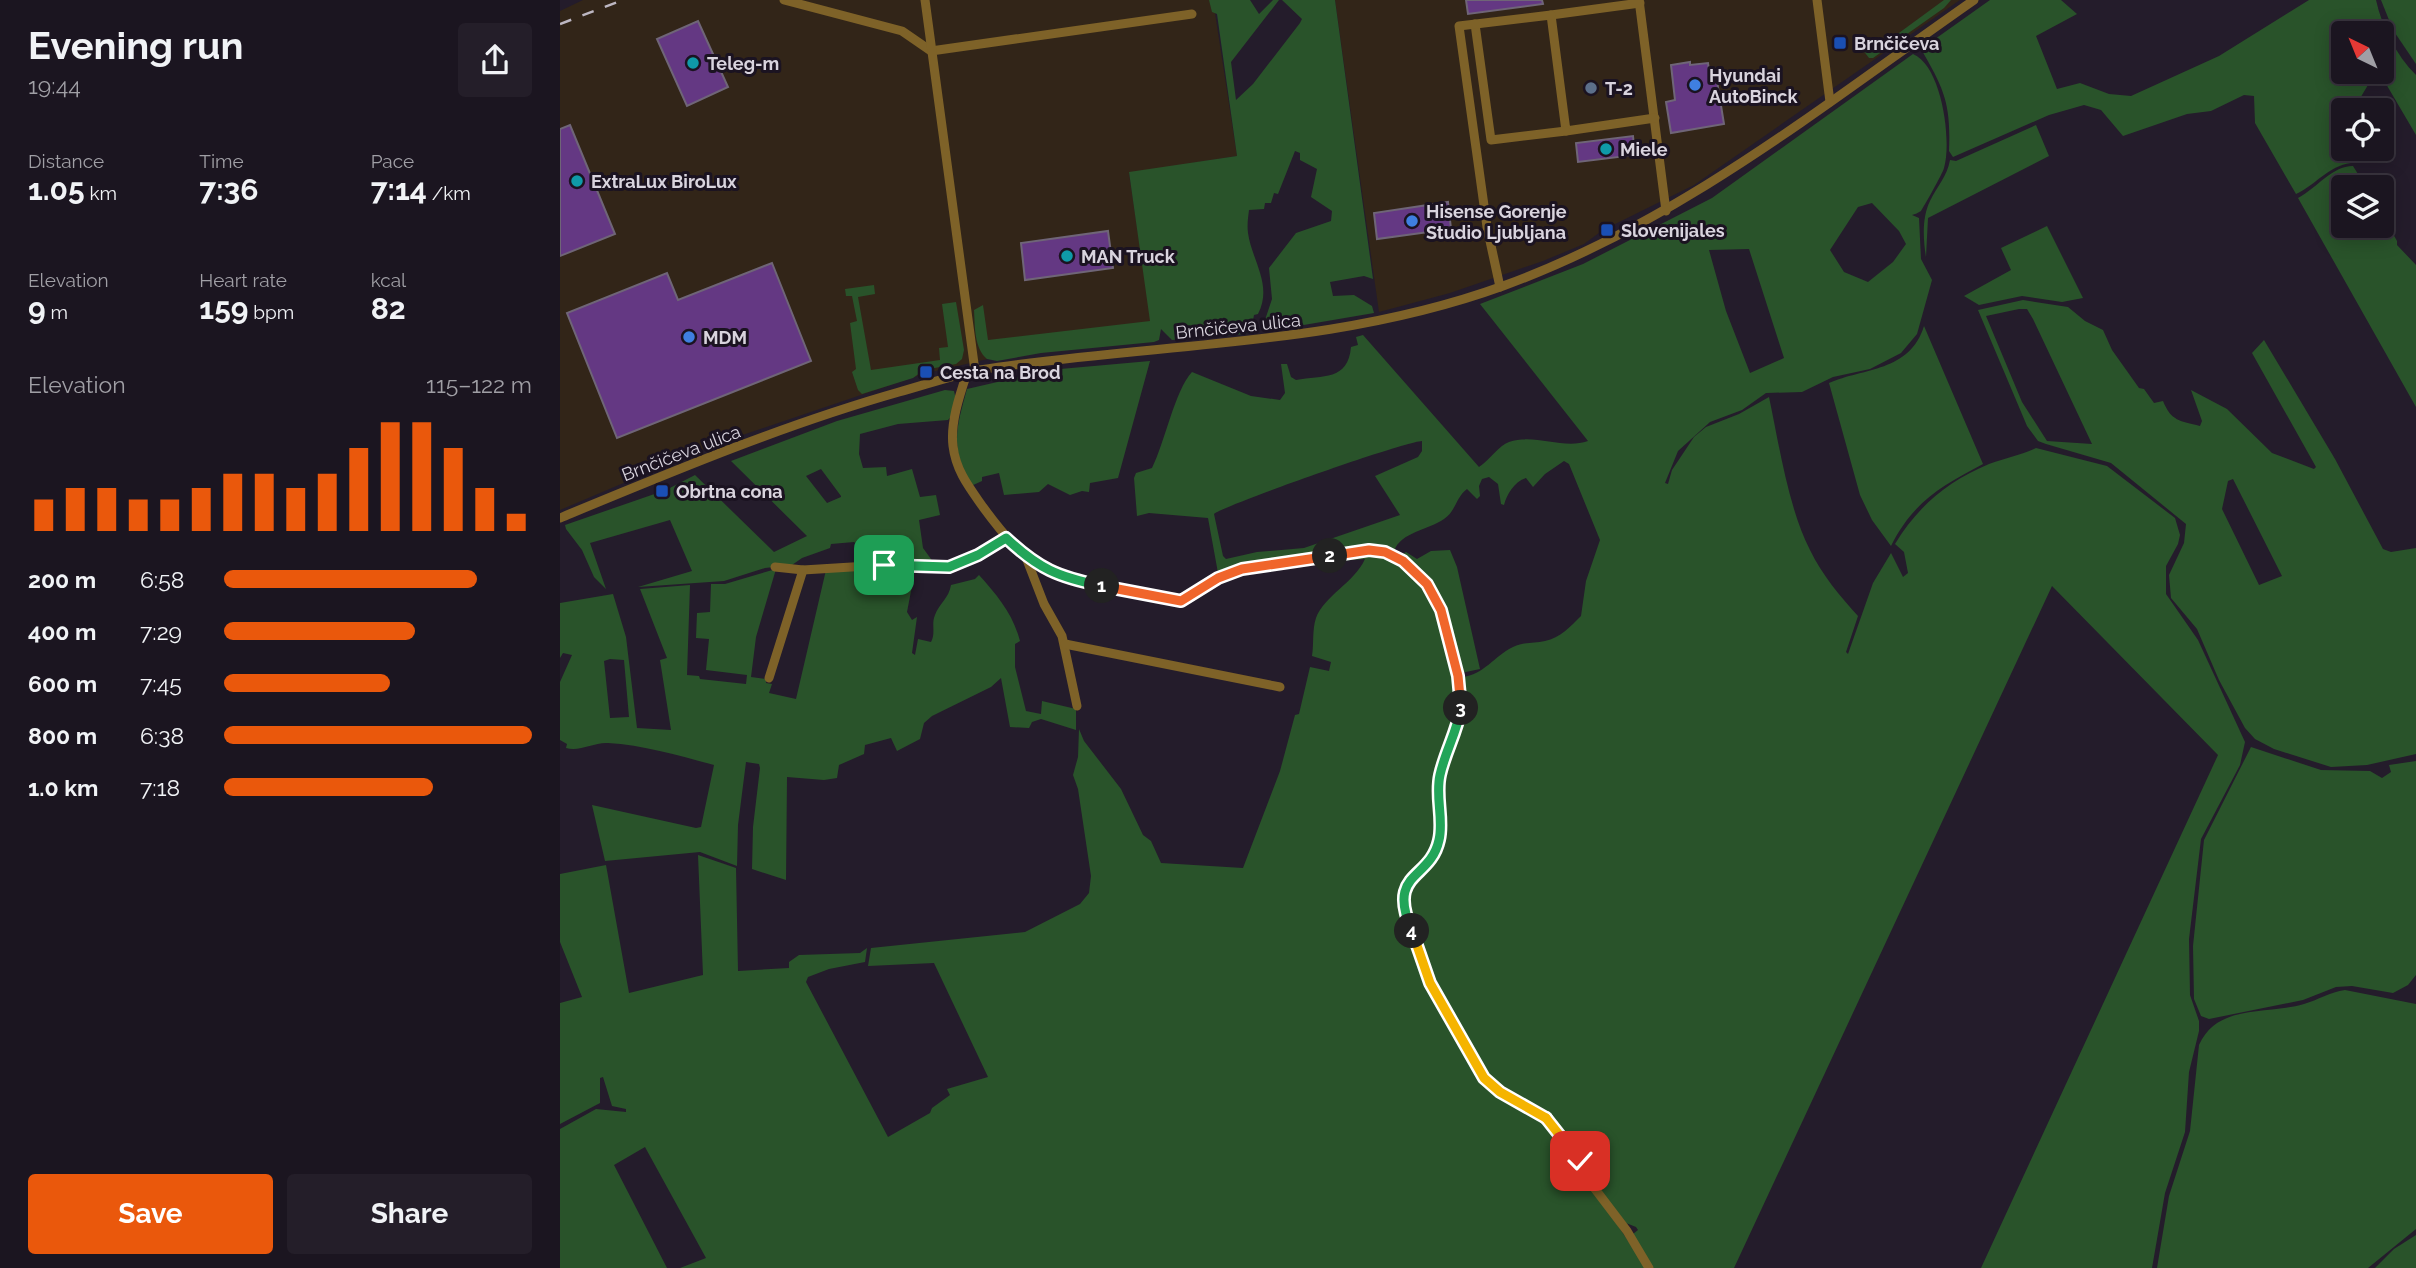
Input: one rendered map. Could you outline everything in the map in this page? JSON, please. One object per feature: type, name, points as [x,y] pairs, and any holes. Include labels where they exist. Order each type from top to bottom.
[{"type":"street","points":[[784,0],[902,31],[931,51],[1192,14]]},
{"type":"street","points":[[925,0],[971,372],[961,390],[952,442],[955,462],[962,477],[1006,538],[1026,558],[1059,575],[1173,601],[1188,598],[1218,578],[1242,569],[1369,550],[1393,555],[1411,567],[1427,584],[1441,610],[1462,700],[1456,730],[1440,774],[1440,840],[1407,886],[1403,899],[1407,919],[1430,983],[1484,1078],[1500,1092],[1538,1112],[1556,1128],[1580,1161],[1592,1185],[1627,1231],[1649,1268]]},
{"type":"street","points":[[1818,0],[1830,102]]},
{"type":"street","name":"Brnčičeva ulica","points":[[560,518],[800,424],[971,372],[1301,336],[1381,321],[1500,287],[1594,249],[1666,211],[1830,102],[1974,0]]},
{"type":"street","points":[[1500,287],[1487,227],[1459,26],[1639,2],[1666,211]]},
{"type":"street","points":[[1551,15],[1566,131]]},
{"type":"street","points":[[1475,24],[1491,140],[1655,118]]},
{"type":"street","points":[[775,567],[803,570],[884,565],[949,567],[978,555],[1006,538]]},
{"type":"street","points":[[1026,558],[1040,594],[1065,644],[1077,706]]},
{"type":"street","points":[[769,678],[803,570]]},
{"type":"street","points":[[1065,644],[1280,687]]},
{"type":"shaded area","points":[[583,0],[1213,0],[1237,156],[1129,173],[1151,321],[923,374],[713,445],[560,510],[560,11]]},
{"type":"shaded area","points":[[1335,0],[1960,0],[1694,185],[1603,230],[1584,244],[1543,261],[1450,293],[1379,312]]},
{"type":"green space","points":[[1209,0],[1250,0],[1259,14],[1273,0],[1279,0],[1231,62],[1236,100],[1253,84],[1302,19],[1282,0],[1335,0],[1373,279],[1364,276],[1330,282],[1333,296],[1354,295],[1372,306],[1374,313],[1268,331],[1262,329],[1272,299],[1269,268],[1296,233],[1331,221],[1332,211],[1311,197],[1317,169],[1300,160],[1300,153],[1295,151],[1278,194],[1274,193],[1271,203],[1265,203],[1264,209],[1249,210],[1248,233],[1263,293],[1251,331],[1245,334],[1172,340],[1161,329],[1159,340],[1154,342],[1041,353],[997,361],[987,359],[977,343],[975,330],[974,310],[983,305],[988,340],[1150,321],[1129,172],[1237,156],[1217,14],[1212,12]]},
{"type":"green space","points":[[1944,0],[1951,0],[1944,8],[1873,58],[1869,58],[1859,45],[1876,46],[1888,41]]},
{"type":"green space","points":[[1990,0],[2061,0],[2077,14],[2036,36],[2057,89],[2080,83],[2109,94],[2131,96],[2219,56],[2309,0],[2376,0],[2382,21],[2331,21],[2331,84],[2368,85],[2360,98],[2331,98],[2331,161],[2351,163],[2336,168],[2296,194],[2255,123],[2254,96],[2244,95],[2211,111],[2187,114],[2123,136],[2101,110],[2084,105],[2049,115],[1953,157],[1949,151],[1949,120],[1944,97],[1921,49]]},
{"type":"green space","points":[[2381,0],[2416,0],[2416,64],[2394,31],[2394,21],[2389,21]]},
{"type":"green space","points":[[2394,45],[2416,75],[2416,135],[2386,84],[2394,84]]},
{"type":"green space","points":[[1913,54],[1923,61],[1931,73],[1938,88],[1947,140],[1943,171],[1921,211],[1912,215],[1919,218],[1921,259],[1932,280],[1917,334],[1901,353],[1870,369],[1833,377],[1802,392],[1766,393],[1742,410],[1710,422],[1678,451],[1665,483],[1668,484],[1672,470],[1694,437],[1706,427],[1739,414],[1769,397],[1785,475],[1802,533],[1826,577],[1858,616],[1846,652],[1848,654],[1873,583],[1891,553],[1903,577],[1908,573],[1904,552],[1895,544],[1904,530],[1935,496],[1960,478],[1989,464],[2036,448],[2107,466],[2175,518],[2180,535],[2166,566],[2166,594],[2198,640],[2245,742],[2240,765],[2201,839],[2189,939],[2190,995],[2199,1021],[2199,1031],[2189,1072],[2185,1132],[2165,1193],[2152,1268],[1981,1268],[2218,755],[2052,586],[1734,1268],[1653,1268],[1633,1234],[1638,1230],[1626,1223],[1600,1190],[1558,1124],[1488,1079],[1428,975],[1422,946],[1406,908],[1408,890],[1441,847],[1441,786],[1464,705],[1462,677],[1477,673],[1517,645],[1556,637],[1581,616],[1586,581],[1600,540],[1569,464],[1564,461],[1545,474],[1533,487],[1526,478],[1518,482],[1504,505],[1501,504],[1498,484],[1489,477],[1482,479],[1479,486],[1480,496],[1477,499],[1467,489],[1448,516],[1409,535],[1394,551],[1380,547],[1359,549],[1251,563],[1218,573],[1208,518],[1149,513],[1137,516],[1134,478],[1136,473],[1152,468],[1180,391],[1192,372],[1251,396],[1280,400],[1285,393],[1281,364],[1287,364],[1291,377],[1296,380],[1332,374],[1345,366],[1351,347],[1358,345],[1356,337],[1363,335],[1479,467],[1509,442],[1529,439],[1569,444],[1588,441],[1480,304],[1583,264],[1712,198]],"holes":[[[1872,203],[1899,231],[1906,244],[1893,262],[1868,282],[1844,272],[1830,250],[1858,207]],[[1749,249],[1784,358],[1750,373],[1726,311],[1709,250]],[[1422,441],[1422,451],[1418,457],[1375,476],[1400,515],[1304,548],[1257,552],[1226,559],[1223,556],[1214,514],[1350,462]]]},
{"type":"green space","points":[[2036,125],[2049,156],[1928,218],[1926,257],[1924,221],[1930,201],[1947,171],[1950,160],[1956,161]]},
{"type":"green space","points":[[2353,166],[2359,175],[2331,175],[2331,238],[2394,238],[2394,236],[2397,245],[2416,265],[2416,407],[2298,198],[2331,173]]},
{"type":"green space","points":[[2047,226],[2083,298],[2062,302],[2022,296],[1979,305],[1964,296],[2011,270],[2001,248]]},
{"type":"green space","points":[[874,285],[875,294],[858,297],[871,370],[940,360],[939,348],[948,347],[942,304],[956,302],[964,350],[962,359],[956,364],[924,370],[913,378],[862,394],[852,372],[856,369],[850,323],[857,321],[852,296],[846,296],[845,289]]},
{"type":"green space","points":[[2023,300],[2068,307],[2085,321],[2103,330],[2112,350],[2139,388],[2144,389],[2154,403],[2163,401],[2169,413],[2177,419],[2200,426],[2202,421],[2191,390],[2227,409],[2272,453],[2314,469],[2316,467],[2252,353],[2264,340],[2335,459],[2383,549],[2391,552],[2416,548],[2416,754],[2367,765],[2331,767],[2274,749],[2255,739],[2245,728],[2219,680],[2197,629],[2171,598],[2169,575],[2184,543],[2186,524],[2111,463],[2038,441],[2027,426],[1978,310]],"holes":[[[2027,309],[2033,319],[2092,444],[2047,441],[2022,402],[1986,316]],[[2233,479],[2282,576],[2259,585],[2222,509],[2228,481]]]},
{"type":"green space","points":[[1924,326],[1983,464],[1930,497],[1909,518],[1891,546],[1872,520],[1860,495],[1829,383],[1897,360],[1917,341]]},
{"type":"green space","points":[[1150,361],[1118,478],[1090,483],[1089,492],[1070,495],[1048,484],[1039,492],[1004,495],[999,473],[982,477],[982,481],[971,486],[960,460],[957,438],[967,389],[1049,370]]},
{"type":"green space","points":[[945,390],[954,391],[955,406],[948,420],[898,424],[860,434],[859,454],[863,468],[886,467],[887,476],[912,469],[920,497],[936,495],[940,515],[919,520],[923,548],[931,559],[929,565],[868,563],[867,553],[854,542],[831,544],[830,548],[802,558],[792,565],[765,568],[724,581],[638,587],[692,571],[670,520],[590,543],[606,589],[594,577],[582,550],[566,529],[565,525],[666,490],[695,475],[774,552],[807,536],[731,461],[837,421]],"holes":[[[821,469],[841,496],[827,503],[806,476]]]},
{"type":"green space","points":[[1450,550],[1457,567],[1480,669],[1461,673],[1443,603],[1400,556],[1406,552],[1417,559],[1431,551]]},
{"type":"green space","points":[[1372,553],[1406,567],[1426,588],[1439,615],[1458,690],[1457,713],[1436,780],[1439,825],[1437,839],[1426,859],[1406,883],[1400,904],[1402,918],[1478,1075],[1535,1114],[1557,1134],[1646,1268],[680,1268],[706,1258],[645,1147],[614,1165],[667,1268],[560,1268],[560,1129],[596,1109],[626,1112],[626,1109],[612,1106],[603,1077],[600,1078],[600,1103],[560,1124],[560,1003],[582,997],[560,942],[560,874],[606,865],[629,993],[703,975],[698,855],[736,868],[738,971],[789,968],[789,962],[799,955],[860,953],[867,948],[865,962],[829,969],[808,977],[806,982],[888,1137],[930,1113],[932,1108],[950,1095],[947,1089],[988,1077],[934,963],[868,966],[871,948],[1025,932],[1080,904],[1089,893],[1091,876],[1078,789],[1073,775],[1078,757],[1079,729],[1084,741],[1121,789],[1143,835],[1151,841],[1161,863],[1243,868],[1280,771],[1295,715],[1299,714],[1310,667],[1329,671],[1331,662],[1312,656],[1316,618],[1325,603],[1354,575],[1365,559],[1312,563]]},
{"type":"green space","points":[[882,567],[880,583],[911,582],[907,612],[912,620],[917,617],[912,653],[915,655],[918,639],[931,642],[935,615],[951,585],[975,579],[979,575],[1004,605],[1017,631],[1020,641],[1015,644],[1015,667],[1026,711],[1041,714],[1042,701],[1076,709],[1076,730],[1041,719],[1032,722],[1029,728],[1010,727],[1001,678],[991,687],[932,716],[924,723],[920,739],[897,751],[891,738],[865,745],[864,754],[839,765],[837,778],[824,780],[787,777],[786,880],[752,869],[753,827],[760,768],[759,764],[746,762],[738,825],[737,866],[700,852],[605,861],[592,805],[701,827],[714,765],[662,751],[621,744],[603,743],[576,749],[566,748],[567,744],[560,740],[560,682],[572,655],[563,653],[560,658],[560,603],[613,594],[626,637],[637,728],[671,730],[660,660],[667,658],[640,589],[690,585],[687,675],[746,684],[747,675],[706,670],[709,639],[696,638],[697,613],[710,612],[711,584],[725,584],[776,569],[756,637],[751,677],[766,679],[766,683],[772,684],[769,693],[796,699],[826,570]],"holes":[[[624,660],[629,717],[610,718],[604,661]]]},
{"type":"green space","points":[[2251,747],[2321,770],[2370,771],[2382,778],[2391,772],[2389,765],[2416,761],[2416,975],[2408,985],[2393,993],[2352,986],[2336,987],[2303,1000],[2209,1019],[2201,1016],[2194,999],[2193,946],[2204,840]]},
{"type":"green space","points":[[2345,990],[2416,1004],[2416,1229],[2368,1268],[2157,1268],[2169,1196],[2190,1131],[2199,1045],[2207,1032],[2218,1022],[2231,1016],[2304,1004]]},
{"type":"green space","points":[[2416,1235],[2416,1268],[2375,1268],[2394,1249]]},
{"type":"building","points":[[1466,0],[1542,0],[1543,4],[1468,14]]},
{"type":"building","name":"Teleg-m","points":[[698,21],[728,87],[687,106],[657,39]]},
{"type":"building","name":"Hyundai AutoBinck","points":[[1690,62],[1690,65],[1708,63],[1709,70],[1715,69],[1724,124],[1671,133],[1666,102],[1675,100],[1671,65]]},
{"type":"building","name":"ExtraLux BiroLux","points":[[570,125],[615,234],[560,256],[560,129]]},
{"type":"building","name":"Miele","points":[[1633,136],[1635,155],[1578,162],[1576,143]]},
{"type":"building","name":"Hisense Gorenje Studio Ljubljana","points":[[1448,202],[1451,229],[1377,239],[1374,213]]},
{"type":"building","name":"MAN Truck","points":[[1108,231],[1113,268],[1025,280],[1021,243]]},
{"type":"building","name":"MDM","points":[[772,263],[811,361],[617,438],[567,313],[667,273],[678,300]]},
{"type":"railway","points":[[560,24],[623,0]]},
{"type":"place","name":"Brnčičeva","points":[[1840,43]]},
{"type":"place","name":"Teleg-m","points":[[693,63]]},
{"type":"place","name":"Hyundai AutoBinck","points":[[1695,85]]},
{"type":"place","name":"T-2","points":[[1591,88]]},
{"type":"place","name":"Miele","points":[[1606,149]]},
{"type":"place","name":"ExtraLux BiroLux","points":[[577,181]]},
{"type":"place","name":"Hisense Gorenje Studio Ljubljana","points":[[1412,221]]},
{"type":"place","name":"Slovenijales","points":[[1607,230]]},
{"type":"place","name":"MAN Truck","points":[[1067,256]]},
{"type":"place","name":"MDM","points":[[689,337]]},
{"type":"place","name":"Cesta na Brod","points":[[926,372]]},
{"type":"place","name":"Obrtna cona","points":[[662,491]]},
{"type":"route","points":[[884,565],[949,567],[978,555],[1006,538],[1026,558],[1059,575],[1173,601],[1188,598],[1227,573],[1261,565],[1377,550],[1393,555],[1411,567],[1439,602],[1462,700],[1438,785],[1440,840],[1437,848],[1407,886],[1403,899],[1407,919],[1430,983],[1484,1078],[1507,1097],[1547,1119],[1580,1161]]}]
